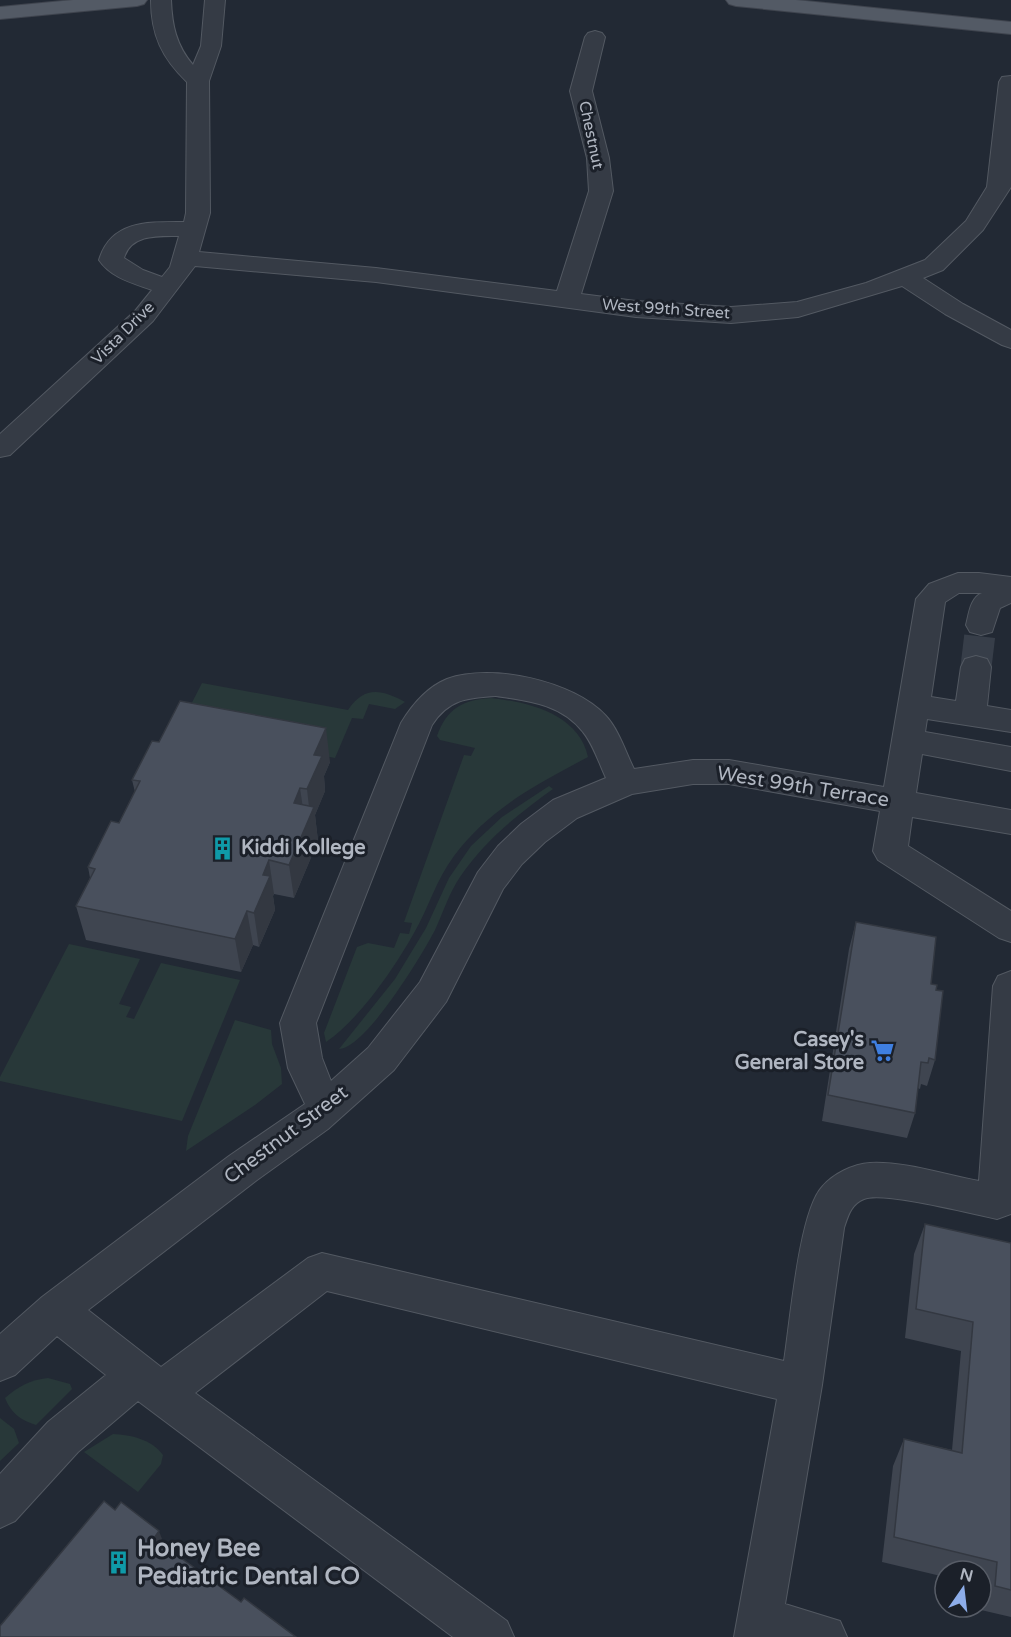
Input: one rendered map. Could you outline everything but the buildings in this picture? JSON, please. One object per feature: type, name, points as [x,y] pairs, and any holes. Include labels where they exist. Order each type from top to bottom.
[{"type":"main road","points":[[0,13],[137,0]]},
{"type":"main road","points":[[736,0],[1011,28]]},
{"type":"street","points":[[161,0],[160,19],[168,45],[176,60],[198,81]]},
{"type":"street","name":"Vista Drive","points":[[0,449],[144,316],[182,268],[198,213],[198,81],[211,46],[215,0]]},
{"type":"street","name":"Chestnut","points":[[566,301],[601,190],[598,158],[581,91],[595,37]]},
{"type":"street","name":"West 99th Street","points":[[185,258],[376,275],[636,309],[732,315],[798,309],[875,288],[934,265],[975,225],[999,187],[1010,82]]},
{"type":"street","points":[[166,287],[120,268],[111,260],[112,252],[117,243],[127,236],[144,231],[193,229]]},
{"type":"street","points":[[904,276],[954,309],[1011,340]]},
{"type":"street","points":[[1011,589],[970,582],[949,584],[931,599],[890,851],[1011,928]]},
{"type":"street","points":[[981,625],[987,602],[1011,589]]},
{"type":"street","points":[[970,714],[976,667]]},
{"type":"street","points":[[327,1108],[308,1076],[300,1046],[298,1023],[417,723],[427,708],[455,688],[472,685],[496,685],[545,692],[570,703],[596,725],[625,783]]},
{"type":"street","points":[[914,706],[1011,721]]},
{"type":"street","points":[[907,740],[1011,759]]},
{"type":"street","name":"West 99th Terrace","points":[[565,809],[625,783],[682,774],[729,772],[1011,822]]},
{"type":"street","name":"Chestnut Street","points":[[0,1360],[56,1310],[243,1168],[327,1108],[381,1059],[433,992],[490,881],[510,855],[533,833],[565,809]]},
{"type":"street","points":[[824,1637],[759,1628],[801,1385],[824,1228],[834,1200],[849,1186],[869,1180],[896,1182],[1004,1203],[1011,986]]},
{"type":"street","points":[[0,1506],[63,1437],[322,1271],[801,1385]]},
{"type":"street","points":[[56,1310],[149,1384],[491,1637]]},
{"type":"shaded area","points":[[202,683],[348,710],[360,697],[374,692],[388,694],[405,702],[395,709],[369,704],[363,719],[352,718],[335,758],[179,728]]},
{"type":"shaded area","points":[[491,698],[536,707],[563,720],[583,742],[588,757],[515,799],[498,811],[468,839],[448,865],[414,933],[387,977],[351,1020],[326,1042],[324,1033],[357,947],[368,943],[394,948],[400,933],[409,934],[412,923],[404,922],[464,755],[471,756],[475,748],[440,740],[437,736],[441,726],[457,707],[472,701]]},
{"type":"shaded area","points":[[549,786],[553,789],[503,828],[470,863],[453,890],[428,942],[378,1018],[364,1034],[350,1045],[339,1049],[395,979],[426,928],[449,878],[471,846],[502,817]]},
{"type":"shaded area","points":[[69,944],[140,959],[119,1004],[131,1007],[126,1017],[134,1019],[161,963],[240,980],[182,1121],[0,1081]]},
{"type":"shaded area","points":[[235,1020],[271,1030],[272,1044],[281,1068],[282,1084],[186,1151],[188,1136]]},
{"type":"shaded area","points":[[48,1378],[70,1384],[72,1389],[36,1425],[25,1421],[10,1408],[5,1398],[25,1384]]},
{"type":"shaded area","points":[[0,1418],[14,1429],[19,1443],[0,1461]]},
{"type":"shaded area","points":[[113,1434],[140,1439],[153,1445],[163,1455],[161,1464],[138,1492],[84,1452]]},
{"type":"tunnel","points":[[976,667],[981,625]]},
{"type":"place","name":"Kiddi Kollege","points":[[223,848]]},
{"type":"place","name":"Casey's General Store","points":[[882,1051]]},
{"type":"place","name":"Honey Bee Pediatric Dental CO","points":[[119,1562]]}]
